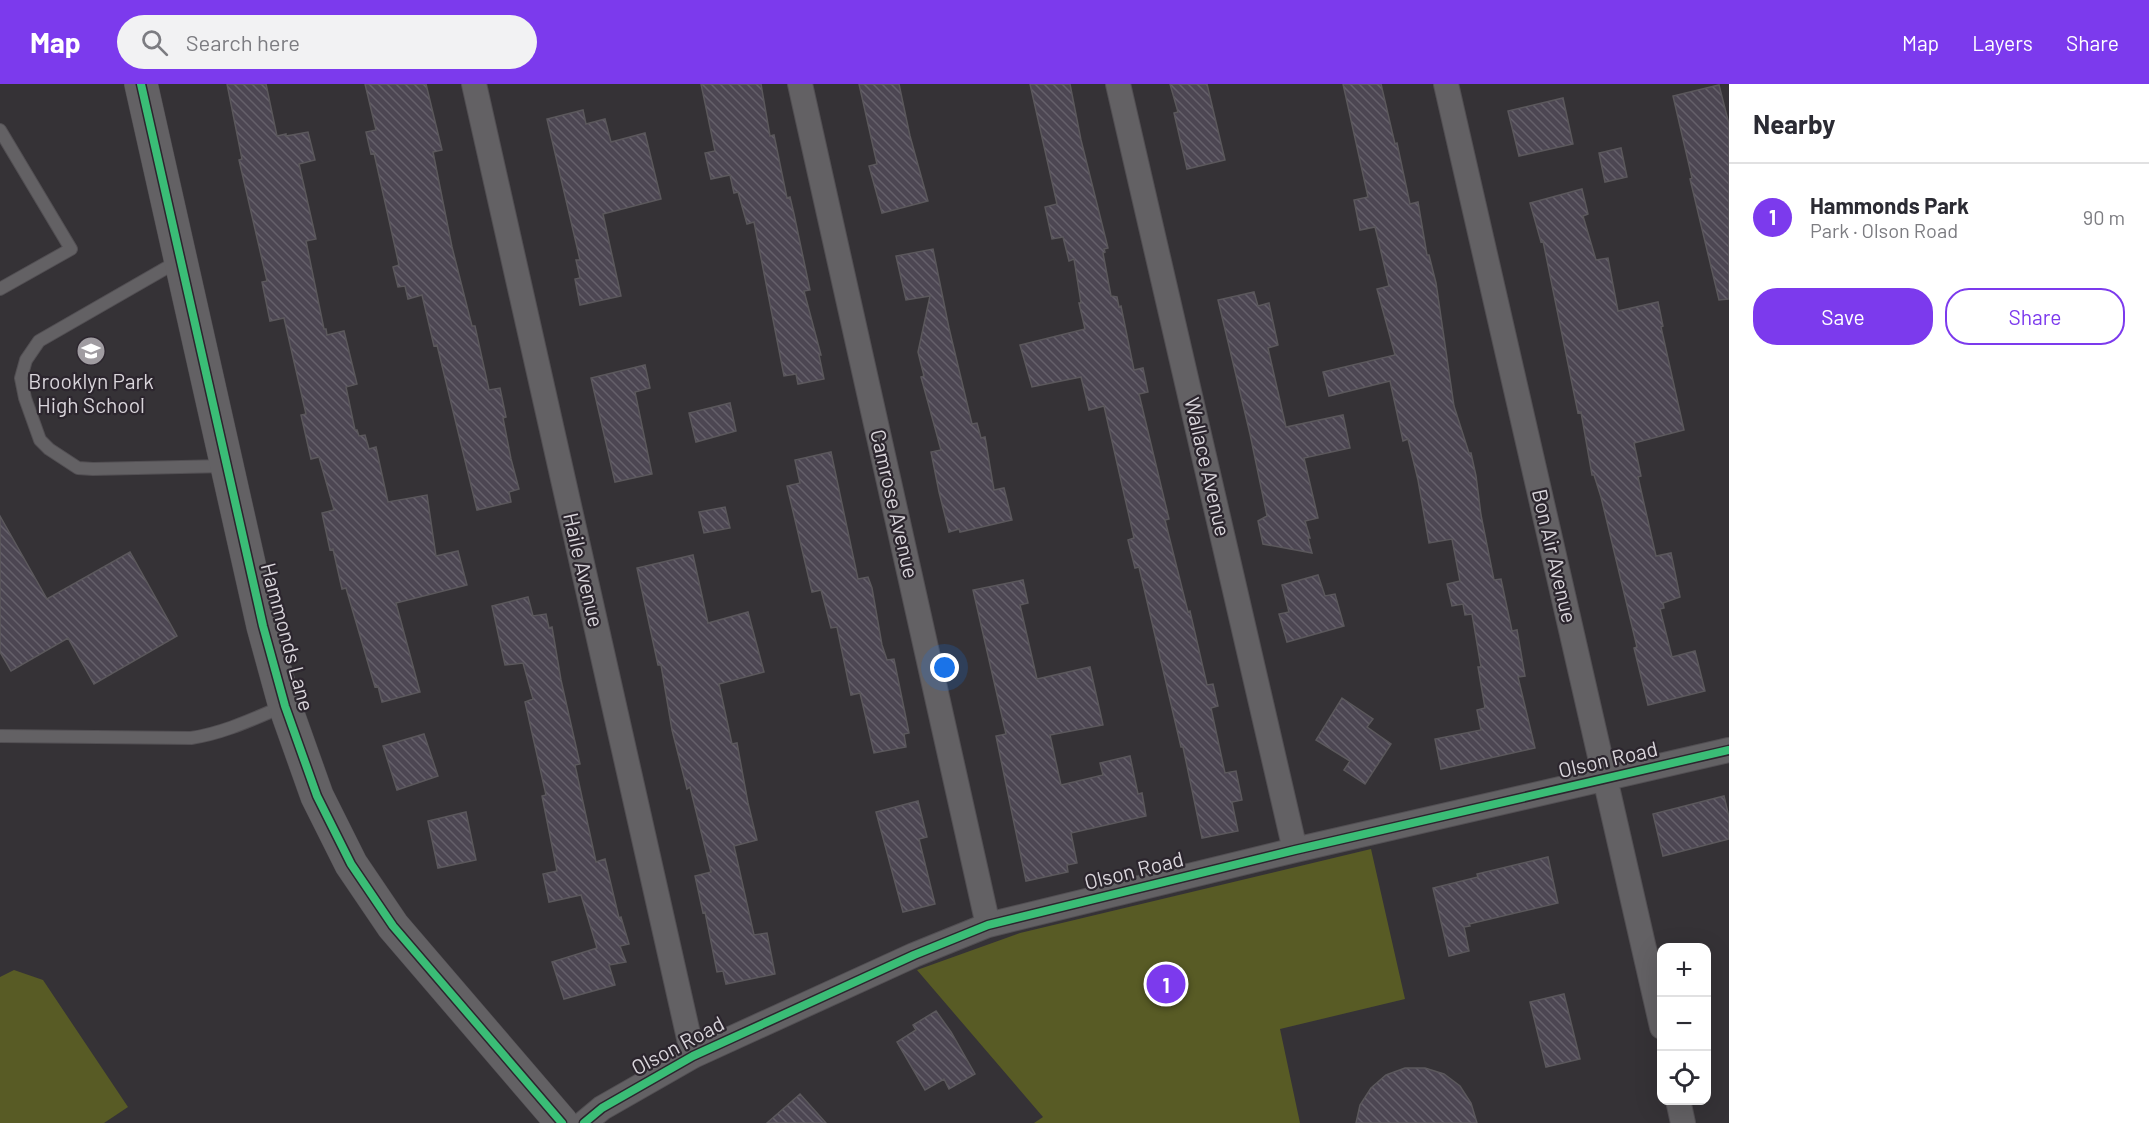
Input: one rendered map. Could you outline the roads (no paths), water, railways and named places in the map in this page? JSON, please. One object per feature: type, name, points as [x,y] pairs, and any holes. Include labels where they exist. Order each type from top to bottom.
[{"type":"street","name":"Hammonds Lane","points":[[141,84],[263,626],[285,706],[317,796],[351,864],[393,926],[562,1123]]},
{"type":"street","name":"Haile Avenue","points":[[474,84],[693,1056]]},
{"type":"street","name":"Camrose Avenue","points":[[800,84],[988,925]]},
{"type":"street","name":"Wallace Avenue","points":[[1119,84],[1295,850]]},
{"type":"street","name":"Bon Air Avenue","points":[[1446,84],[1657,1005]]},
{"type":"street","name":"Olson Road","points":[[584,1123],[602,1108],[693,1056],[914,955],[988,925],[1295,850],[1729,750]]},
{"type":"street","points":[[1679,1105],[1683,1123]]},
{"type":"lane","points":[[0,130],[71,249],[0,289]]},
{"type":"lane","points":[[181,260],[39,341],[26,360],[21,378],[24,398],[40,440],[49,449],[78,468],[227,466]]},
{"type":"lane","points":[[0,736],[191,738],[232,729],[285,706]]},
{"type":"place","name":"Brooklyn Park High School","points":[[91,351]]},
{"type":"place","name":"Hammonds Park","points":[[1166,984]]}]
